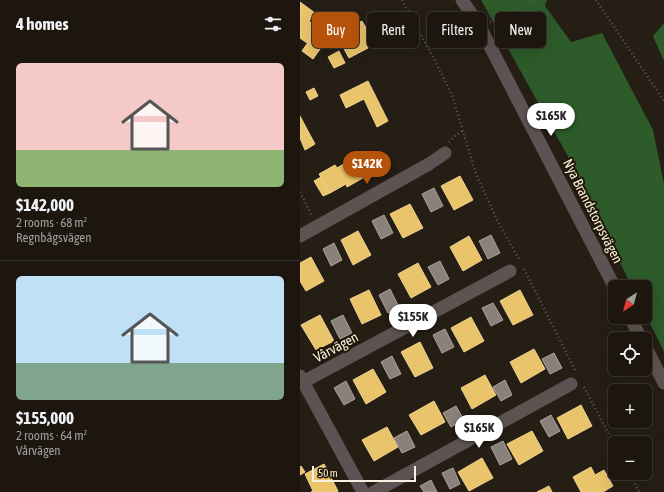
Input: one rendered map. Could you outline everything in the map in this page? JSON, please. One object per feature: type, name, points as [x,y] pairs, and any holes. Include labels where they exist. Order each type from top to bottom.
[{"type":"street","name":"Nya Brandstorpsvägen","points":[[462,0],[470,12]]},
{"type":"street","name":"Nya Brandstorpsvägen","points":[[487,42],[611,280]]},
{"type":"street","points":[[300,236],[429,164],[445,153]]},
{"type":"street","name":"Vårvägen","points":[[363,492],[302,379],[510,271]]},
{"type":"street","points":[[652,360],[664,383]]},
{"type":"street","points":[[374,492],[577,381]]},
{"type":"path","points":[[402,0],[452,95],[476,174],[498,222],[522,266],[577,381],[609,436]]},
{"type":"path","points":[[487,23],[537,0]]},
{"type":"path","points":[[596,0],[664,101]]},
{"type":"path","points":[[300,192],[312,216],[316,228]]},
{"type":"path","points":[[633,480],[639,492]]},
{"type":"green space","points":[[481,0],[547,0],[545,6],[571,42],[602,33],[653,130],[664,184],[664,352],[650,324],[652,324],[652,280],[629,280],[570,160],[508,48],[546,48],[546,12],[495,12],[495,25]]},
{"type":"green space","points":[[664,23],[664,61],[653,36]]},
{"type":"building: Homes","points":[[300,2],[314,12],[312,12],[312,17],[309,21],[312,23],[312,36],[307,43],[300,38]]},
{"type":"building: Homes","points":[[362,21],[367,27],[366,45],[368,48],[349,58],[344,48],[359,48],[359,22]]},
{"type":"building: Homes","points":[[312,37],[312,48],[321,48],[313,59],[302,51]]},
{"type":"building: Homes","points":[[339,51],[345,63],[334,68],[328,57]]},
{"type":"building: Homes","points":[[368,81],[388,121],[377,127],[364,99],[346,108],[340,95]]},
{"type":"building: Homes","points":[[314,88],[318,96],[310,100],[306,92]]},
{"type":"building: Homes","points":[[300,116],[309,133],[300,138]]},
{"type":"building: Homes","points":[[309,133],[315,144],[305,150],[300,138]]},
{"type":"building: Homes","points":[[352,159],[363,178],[347,187],[346,184],[330,193],[319,174],[335,165],[337,168]]},
{"type":"building: Homes","points":[[460,176],[473,200],[454,210],[441,186]]},
{"type":"building: Homes","points":[[321,177],[330,193],[323,196],[314,181]]},
{"type":"building: Homes","points":[[410,204],[423,228],[403,238],[390,214]]},
{"type":"building: Homes","points":[[358,231],[371,255],[353,265],[341,240]]},
{"type":"building: Homes","points":[[469,236],[482,260],[463,271],[450,247]]},
{"type":"building: Homes","points":[[311,257],[324,281],[306,291],[300,281],[300,263]]},
{"type":"building: Homes","points":[[418,263],[431,287],[411,298],[398,274]]},
{"type":"building: Homes","points":[[369,290],[381,315],[362,324],[350,299]]},
{"type":"building: Homes","points":[[520,290],[533,315],[513,325],[500,301]]},
{"type":"building: Homes","points":[[320,315],[334,341],[316,350],[301,325]]},
{"type":"building: Homes","points":[[471,317],[484,341],[464,352],[451,328]]},
{"type":"building: Homes","points":[[420,342],[433,368],[415,377],[401,352]]},
{"type":"building: Homes","points":[[534,349],[545,369],[521,383],[510,362]]},
{"type":"building: Homes","points":[[373,369],[386,392],[366,404],[353,380]]},
{"type":"building: Homes","points":[[485,375],[496,395],[472,409],[461,388]]},
{"type":"building: Homes","points":[[434,401],[445,422],[421,435],[409,415]]},
{"type":"building: Homes","points":[[581,405],[592,426],[568,439],[557,418]]},
{"type":"building: Homes","points":[[387,427],[398,447],[374,461],[362,440]]},
{"type":"building: Homes","points":[[532,431],[543,451],[519,465],[507,444]]},
{"type":"building: Homes","points":[[482,458],[493,478],[469,491],[458,472]]},
{"type":"building: Homes","points":[[324,464],[338,491],[311,492],[313,491],[305,474]]},
{"type":"building: Homes","points":[[301,466],[305,472],[300,475],[300,467]]},
{"type":"building: Homes","points":[[591,467],[595,475],[604,470],[608,480],[610,480],[613,486],[603,492],[581,492],[573,477]]},
{"type":"building: Homes","points":[[549,486],[552,492],[537,492]]},
{"type":"building: Industry","points":[[434,188],[443,206],[431,212],[422,194]]},
{"type":"building: Industry","points":[[384,215],[393,233],[381,239],[372,221]]},
{"type":"building: Industry","points":[[491,235],[500,253],[488,259],[479,241]]},
{"type":"building: Industry","points":[[334,243],[342,260],[331,266],[323,249]]},
{"type":"building: Industry","points":[[440,261],[449,279],[438,285],[428,267]]},
{"type":"building: Industry","points":[[390,289],[399,307],[388,313],[379,295]]},
{"type":"building: Industry","points":[[493,303],[503,320],[491,326],[482,308]]},
{"type":"building: Industry","points":[[343,315],[352,333],[340,339],[331,321]]},
{"type":"building: Industry","points":[[445,329],[454,347],[442,353],[433,335]]},
{"type":"building: Industry","points":[[554,353],[562,368],[550,374],[542,359]]},
{"type":"building: Industry","points":[[392,356],[401,374],[390,379],[381,362]]},
{"type":"building: Industry","points":[[505,380],[512,395],[501,401],[493,387]]},
{"type":"building: Industry","points":[[346,381],[355,399],[344,405],[334,388]]},
{"type":"building: Industry","points":[[456,406],[464,420],[451,427],[443,413]]},
{"type":"building: Industry","points":[[551,415],[560,431],[549,437],[540,421]]},
{"type":"building: Industry","points":[[407,431],[415,447],[402,453],[394,438]]},
{"type":"building: Industry","points":[[503,441],[512,459],[500,465],[491,447]]},
{"type":"building: Industry","points":[[453,468],[460,484],[450,489],[442,473]]},
{"type":"building: Industry","points":[[431,480],[437,492],[424,492],[420,486]]}]
